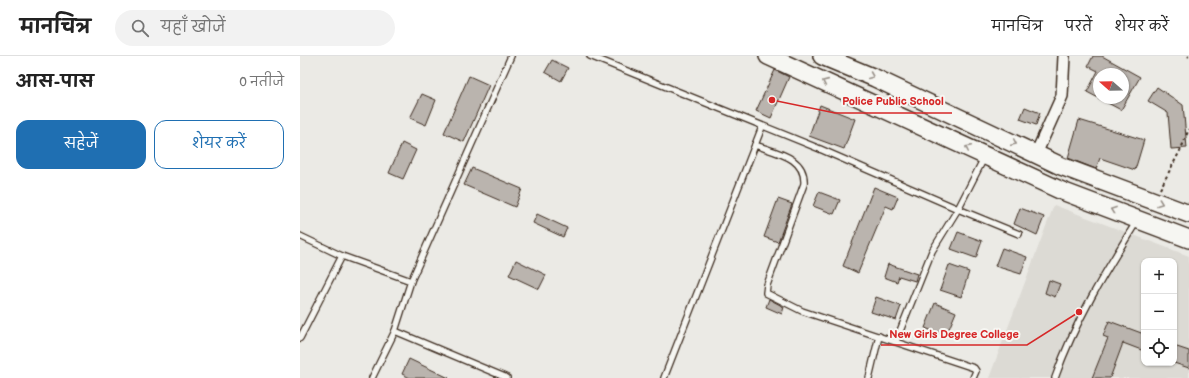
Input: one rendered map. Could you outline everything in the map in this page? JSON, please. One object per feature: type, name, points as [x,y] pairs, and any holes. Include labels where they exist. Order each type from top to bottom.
[{"type":"main road","points":[[768,56],[931,130],[985,157],[1062,192],[1189,239]]},
{"type":"main road","points":[[822,56],[875,78],[1061,166],[1189,214]]},
{"type":"street","points":[[1036,154],[1062,96],[1064,56]]},
{"type":"lane","points":[[372,378],[395,331],[411,281],[511,56]]},
{"type":"lane","points":[[590,56],[762,127],[820,149],[1019,234]]},
{"type":"lane","points":[[664,378],[762,127]]},
{"type":"lane","points":[[755,145],[787,157],[801,167],[804,174],[804,184],[767,285],[766,293],[802,311],[974,368],[976,370],[973,378]]},
{"type":"lane","points":[[896,341],[932,251],[958,209],[985,157]]},
{"type":"lane","points":[[1055,378],[1074,330],[1091,296],[1138,220]]},
{"type":"lane","points":[[300,236],[342,256],[411,281]]},
{"type":"lane","points":[[300,338],[342,256]]},
{"type":"lane","points":[[395,331],[507,378]]},
{"type":"lane","points":[[869,378],[879,336]]},
{"type":"path","points":[[1154,201],[1181,149],[1189,129]]},
{"type":"shaded area","points":[[1054,205],[1189,256],[1189,378],[989,378]]},
{"type":"building","points":[[1093,56],[1102,56],[1124,68],[1093,68],[1088,66]]},
{"type":"building","points":[[552,60],[568,68],[561,81],[545,72]]},
{"type":"building","points":[[775,70],[789,77],[771,118],[756,111]]},
{"type":"building","points":[[1129,71],[1140,77],[1129,96]]},
{"type":"building","points":[[469,76],[489,85],[464,142],[444,133]]},
{"type":"building","points":[[1093,81],[1093,95],[1087,92]]},
{"type":"building","points":[[1157,87],[1183,105],[1187,148],[1171,149],[1168,113],[1148,101]]},
{"type":"building","points":[[422,94],[436,100],[426,125],[410,118]]},
{"type":"building","points":[[1110,104],[1124,104],[1121,110]]},
{"type":"building","points":[[820,105],[855,119],[844,149],[809,136]]},
{"type":"building","points":[[1025,107],[1040,113],[1036,125],[1020,119]]},
{"type":"building","points":[[1079,120],[1144,140],[1135,170],[1100,158],[1096,169],[1068,158]]},
{"type":"building","points":[[402,143],[416,150],[403,179],[389,173]]},
{"type":"building","points":[[472,168],[522,189],[515,207],[464,185]]},
{"type":"building","points":[[874,187],[898,197],[893,209],[886,206],[858,273],[843,266]]},
{"type":"building","points":[[819,192],[840,200],[834,214],[813,206]]},
{"type":"building","points":[[778,199],[792,204],[778,242],[764,237]]},
{"type":"building","points":[[1020,208],[1044,217],[1037,235],[1014,224]]},
{"type":"building","points":[[537,214],[567,228],[563,237],[533,223]]},
{"type":"building","points":[[958,232],[982,241],[976,258],[951,249]]},
{"type":"building","points":[[1002,248],[1027,257],[1021,274],[995,266]]},
{"type":"building","points":[[516,260],[546,275],[539,289],[509,275]]},
{"type":"building","points":[[888,264],[917,274],[915,281],[899,276],[897,282],[884,277]]},
{"type":"building","points":[[949,265],[969,272],[961,297],[940,290]]},
{"type":"building","points":[[1049,280],[1060,284],[1055,297],[1045,293]]},
{"type":"building","points":[[876,297],[901,306],[896,320],[871,312]]},
{"type":"building","points":[[769,299],[784,307],[782,314],[766,307]]},
{"type":"building","points":[[935,303],[956,312],[946,336],[925,328]]},
{"type":"building","points":[[1109,321],[1141,333],[1141,350],[1123,343],[1110,378],[1092,378],[1108,338],[1103,336]]},
{"type":"building","points":[[1177,347],[1189,351],[1189,368],[1177,364]]},
{"type":"building","points":[[409,359],[449,378],[410,378],[402,374]]},
{"type":"place","name":"Police Public School","points":[[772,100]]},
{"type":"place","name":"New Girls Degree College","points":[[1079,312]]}]
